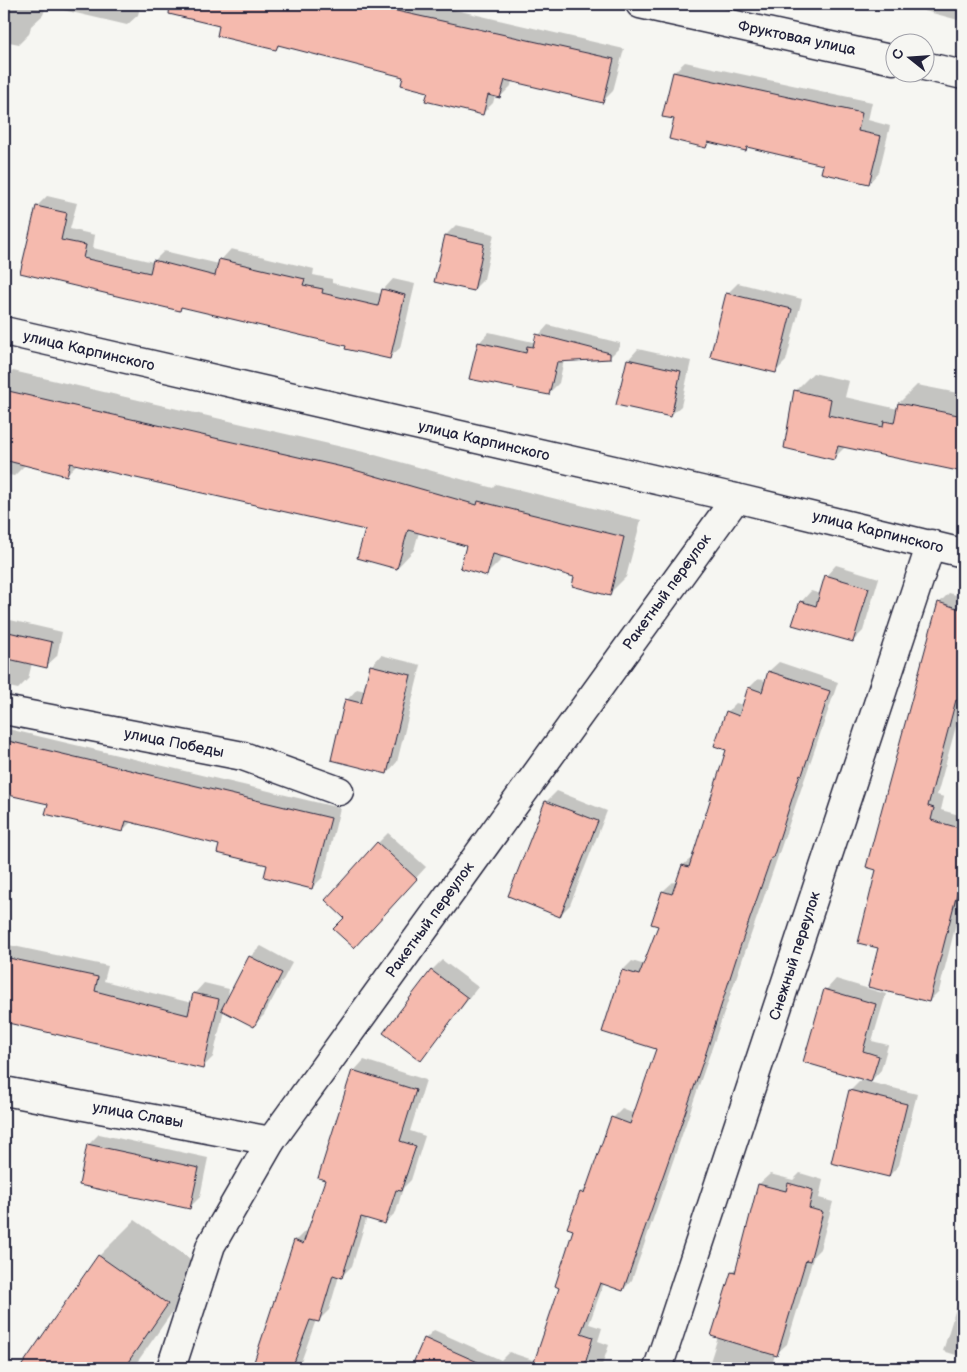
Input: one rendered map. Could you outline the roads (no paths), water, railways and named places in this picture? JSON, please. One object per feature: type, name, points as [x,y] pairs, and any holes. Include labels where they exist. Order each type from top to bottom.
[{"type":"street","name":"Фруктовая улица","points":[[640,4],[884,58]]},
{"type":"street","points":[[934,68],[963,75]]},
{"type":"street","name":"улица Карпинского","points":[[4,332],[736,498],[963,553]]},
{"type":"street","name":"Ракетный переулок","points":[[171,1368],[211,1245],[271,1141],[736,498]]},
{"type":"street","name":"Снежный переулок","points":[[658,1368],[931,544]]},
{"type":"street","name":"улица Победы","points":[[4,710],[243,756],[339,791]]},
{"type":"street","name":"улица Славы","points":[[4,1091],[271,1141]]}]
